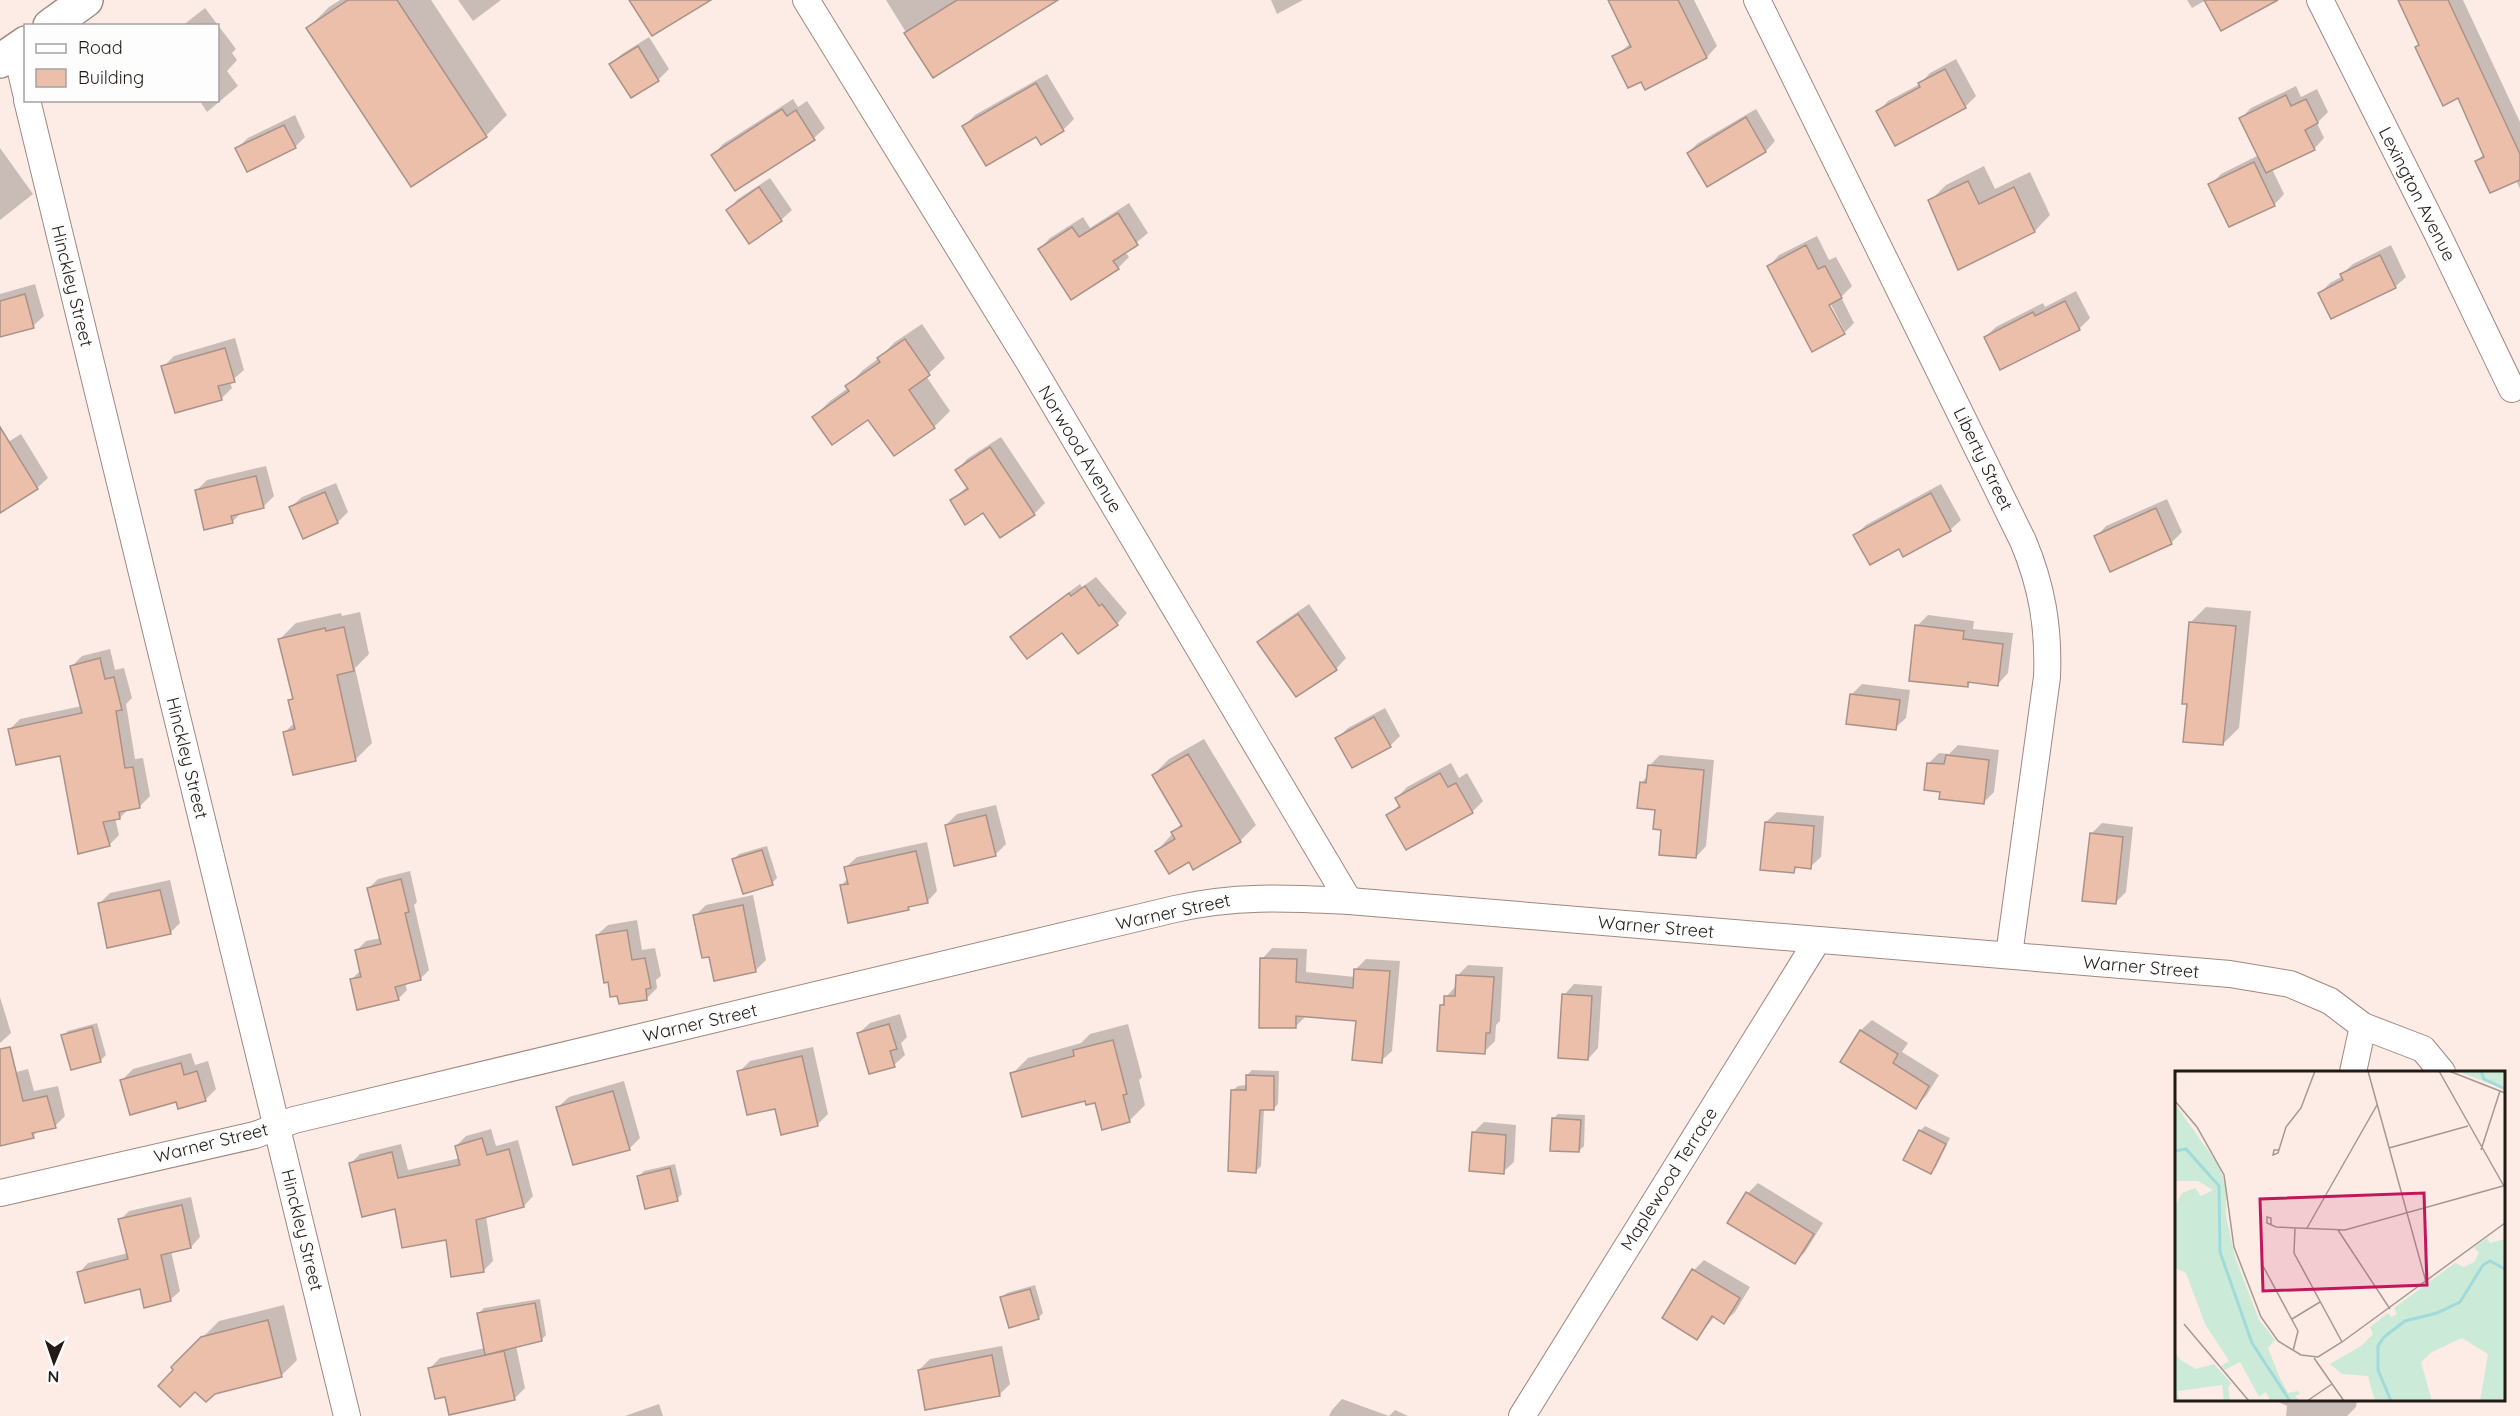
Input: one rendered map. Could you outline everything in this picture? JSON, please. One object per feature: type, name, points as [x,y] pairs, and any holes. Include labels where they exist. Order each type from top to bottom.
[{"type":"street","points":[[53,24],[86,0]]},
{"type":"street","name":"Norwood Avenue","points":[[806,0],[1029,362],[1349,901]]},
{"type":"street","name":"Liberty Street","points":[[1757,0],[2023,541],[2036,573],[2044,607],[2048,643],[2048,677],[2009,955]]},
{"type":"street","name":"Lexington Avenue","points":[[2320,0],[2438,235],[2512,389]]},
{"type":"street","points":[[14,51],[24,86]]},
{"type":"street","name":"Hinckley Street","points":[[27,102],[347,1416]]},
{"type":"street","name":"Warner Street","points":[[0,1193],[255,1135],[294,1120],[1201,903],[1267,897],[1349,901],[2230,974],[2290,984],[2330,1001],[2363,1026],[2423,1049],[2441,1071]]},
{"type":"street","name":"Maplewood Terrace","points":[[1522,1416],[1817,941]]},
{"type":"street","points":[[2353,1071],[2363,1026]]},
{"type":"building","points":[[348,0],[397,0],[487,137],[411,187],[306,28]]},
{"type":"building","points":[[629,0],[711,0],[652,36]]},
{"type":"building","points":[[957,0],[1058,0],[933,78],[904,33]]},
{"type":"building","points":[[1608,0],[1678,0],[1707,58],[1645,90],[1641,82],[1628,88],[1612,56],[1631,47]]},
{"type":"building","points":[[2204,0],[2278,0],[2221,31]]},
{"type":"building","points":[[2398,0],[2448,0],[2520,154],[2520,180],[2490,193],[2475,161],[2484,157],[2458,98],[2443,106],[2415,47],[2419,45]]},
{"type":"building","points":[[638,46],[659,81],[631,98],[609,64]]},
{"type":"building","points":[[1945,69],[1966,108],[1895,146],[1876,111],[1920,87],[1918,83]]},
{"type":"building","points":[[1036,83],[1064,131],[1041,145],[1036,137],[986,166],[962,126]]},
{"type":"building","points":[[2286,95],[2291,106],[2306,99],[2318,123],[2305,130],[2315,150],[2266,173],[2239,118]]},
{"type":"building","points":[[782,109],[787,116],[796,110],[815,140],[735,191],[711,155]]},
{"type":"building","points":[[1746,117],[1766,152],[1707,187],[1687,153]]},
{"type":"building","points":[[284,125],[296,148],[247,172],[235,148]]},
{"type":"building","points":[[2254,162],[2275,206],[2229,227],[2208,184]]},
{"type":"building","points":[[1968,181],[1979,204],[2014,187],[2035,232],[1958,270],[1928,200]]},
{"type":"building","points":[[759,187],[782,221],[749,244],[726,210]]},
{"type":"building","points":[[1118,213],[1138,245],[1113,261],[1119,269],[1071,300],[1038,249],[1072,227],[1079,237]]},
{"type":"building","points":[[1806,245],[1818,269],[1825,266],[1842,298],[1829,305],[1845,334],[1812,352],[1767,266]]},
{"type":"building","points":[[2380,255],[2396,288],[2331,319],[2318,293],[2343,280],[2340,274]]},
{"type":"building","points":[[25,294],[34,328],[0,337],[0,301]]},
{"type":"building","points":[[2065,301],[2080,330],[2000,370],[1984,337],[2033,312],[2035,316]]},
{"type":"building","points":[[905,339],[930,375],[909,390],[935,428],[894,456],[868,420],[832,445],[812,417],[849,391],[845,386],[880,362],[877,358]]},
{"type":"building","points":[[225,348],[235,382],[218,386],[222,400],[175,413],[161,366]]},
{"type":"building","points":[[0,427],[38,489],[0,513]]},
{"type":"building","points":[[990,447],[1035,515],[1000,538],[983,513],[965,525],[950,500],[968,489],[955,470]]},
{"type":"building","points":[[256,476],[264,508],[231,516],[233,523],[204,530],[195,490]]},
{"type":"building","points":[[325,492],[338,523],[303,539],[289,507]]},
{"type":"building","points":[[1931,493],[1951,531],[1903,557],[1899,549],[1870,565],[1853,535]]},
{"type":"building","points":[[2156,508],[2172,544],[2110,572],[2094,536]]},
{"type":"building","points":[[1085,586],[1099,606],[1102,604],[1118,625],[1078,654],[1062,633],[1027,659],[1010,637],[1069,593],[1071,596]]},
{"type":"building","points":[[1298,614],[1337,670],[1296,697],[1257,642]]},
{"type":"building","points":[[2189,622],[2236,626],[2223,745],[2183,742],[2187,704],[2182,704]]},
{"type":"building","points":[[1915,625],[1964,631],[1963,639],[2003,644],[1998,686],[1968,682],[1968,687],[1909,681]]},
{"type":"building","points":[[344,627],[354,671],[337,675],[356,761],[293,775],[283,732],[295,729],[288,700],[293,699],[278,639],[325,628],[326,631]]},
{"type":"building","points":[[100,658],[105,679],[114,677],[122,710],[116,711],[125,768],[133,767],[140,808],[119,812],[120,819],[103,822],[110,846],[78,854],[60,756],[16,765],[8,729],[82,713],[70,666]]},
{"type":"building","points":[[1850,694],[1900,700],[1896,730],[1846,724]]},
{"type":"building","points":[[1374,717],[1391,747],[1352,768],[1335,738]]},
{"type":"building","points":[[1188,754],[1241,842],[1193,870],[1189,862],[1169,874],[1155,851],[1175,839],[1171,832],[1182,826],[1152,775]]},
{"type":"building","points":[[1946,755],[1989,760],[1984,804],[1939,799],[1940,792],[1924,790],[1927,763],[1944,764]]},
{"type":"building","points":[[1648,765],[1704,770],[1696,858],[1659,855],[1661,830],[1653,829],[1655,810],[1637,808],[1640,782],[1646,783]]},
{"type":"building","points":[[1440,773],[1448,787],[1456,783],[1473,813],[1406,850],[1386,815],[1400,807],[1395,798]]},
{"type":"building","points":[[986,815],[996,856],[954,866],[945,825]]},
{"type":"building","points":[[1765,822],[1814,826],[1811,869],[1795,867],[1794,873],[1760,870]]},
{"type":"building","points":[[2090,833],[2123,837],[2116,904],[2082,901]]},
{"type":"building","points":[[762,850],[773,885],[743,894],[732,859]]},
{"type":"building","points":[[916,851],[928,903],[908,907],[909,910],[848,923],[840,885],[848,884],[844,867]]},
{"type":"building","points":[[401,879],[409,912],[405,913],[421,980],[395,987],[399,1000],[357,1010],[350,979],[361,977],[355,950],[381,944],[367,888]]},
{"type":"building","points":[[160,890],[171,934],[107,948],[98,903]]},
{"type":"building","points":[[743,905],[756,972],[714,981],[709,957],[702,958],[693,915]]},
{"type":"building","points":[[627,930],[632,960],[645,958],[651,988],[646,989],[647,1000],[619,1004],[617,996],[610,997],[608,982],[604,983],[596,935]]},
{"type":"building","points":[[1260,958],[1297,959],[1296,982],[1353,988],[1354,969],[1390,971],[1382,1063],[1352,1060],[1356,1021],[1296,1016],[1296,1028],[1259,1028]]},
{"type":"building","points":[[1456,975],[1494,977],[1490,1033],[1486,1033],[1485,1054],[1437,1051],[1440,1005],[1444,1005],[1444,996],[1455,996]]},
{"type":"building","points":[[1562,994],[1592,996],[1588,1060],[1558,1058]]},
{"type":"building","points":[[889,1024],[897,1049],[890,1051],[895,1067],[869,1074],[857,1033]]},
{"type":"building","points":[[92,1027],[101,1062],[71,1070],[61,1035]]},
{"type":"building","points":[[1860,1030],[1898,1054],[1893,1063],[1929,1086],[1916,1109],[1840,1062]]},
{"type":"building","points":[[1113,1040],[1127,1094],[1123,1095],[1130,1122],[1102,1130],[1095,1103],[1086,1105],[1085,1101],[1022,1117],[1010,1073],[1074,1056],[1073,1050]]},
{"type":"building","points":[[10,1047],[23,1101],[47,1096],[56,1128],[32,1133],[34,1138],[0,1146],[0,1049]]},
{"type":"building","points":[[802,1056],[818,1126],[781,1135],[775,1109],[747,1115],[737,1071]]},
{"type":"building","points":[[181,1063],[184,1075],[197,1071],[206,1101],[178,1109],[176,1102],[130,1115],[120,1080]]},
{"type":"building","points":[[1246,1075],[1274,1076],[1274,1110],[1260,1110],[1256,1173],[1228,1171],[1231,1090],[1246,1090]]},
{"type":"building","points":[[613,1091],[630,1150],[573,1165],[556,1107]]},
{"type":"building","points":[[1552,1118],[1581,1120],[1579,1152],[1550,1151]]},
{"type":"building","points":[[1919,1130],[1946,1144],[1931,1174],[1903,1160]]},
{"type":"building","points":[[1472,1132],[1506,1135],[1504,1174],[1469,1171]]},
{"type":"building","points":[[482,1138],[487,1155],[509,1149],[524,1207],[476,1220],[484,1272],[451,1277],[446,1240],[402,1248],[395,1209],[362,1217],[349,1163],[392,1152],[398,1178],[460,1165],[455,1146]]},
{"type":"building","points":[[670,1168],[678,1201],[645,1209],[637,1176]]},
{"type":"building","points":[[1746,1192],[1814,1234],[1795,1264],[1727,1223]]},
{"type":"building","points":[[182,1205],[191,1248],[161,1255],[171,1301],[144,1308],[140,1289],[85,1303],[77,1272],[128,1259],[118,1219]]},
{"type":"building","points":[[1692,1269],[1740,1298],[1724,1324],[1712,1316],[1697,1340],[1662,1318]]},
{"type":"building","points":[[1030,1289],[1039,1319],[1009,1328],[1000,1297]]},
{"type":"building","points":[[535,1303],[542,1341],[485,1355],[477,1313]]},
{"type":"building","points":[[268,1320],[282,1377],[215,1394],[206,1402],[195,1392],[180,1407],[158,1386],[173,1370],[171,1367],[201,1337]]},
{"type":"building","points":[[504,1351],[515,1400],[449,1415],[445,1397],[435,1399],[428,1368]]},
{"type":"building","points":[[992,1355],[1000,1396],[925,1410],[918,1370]]}]
